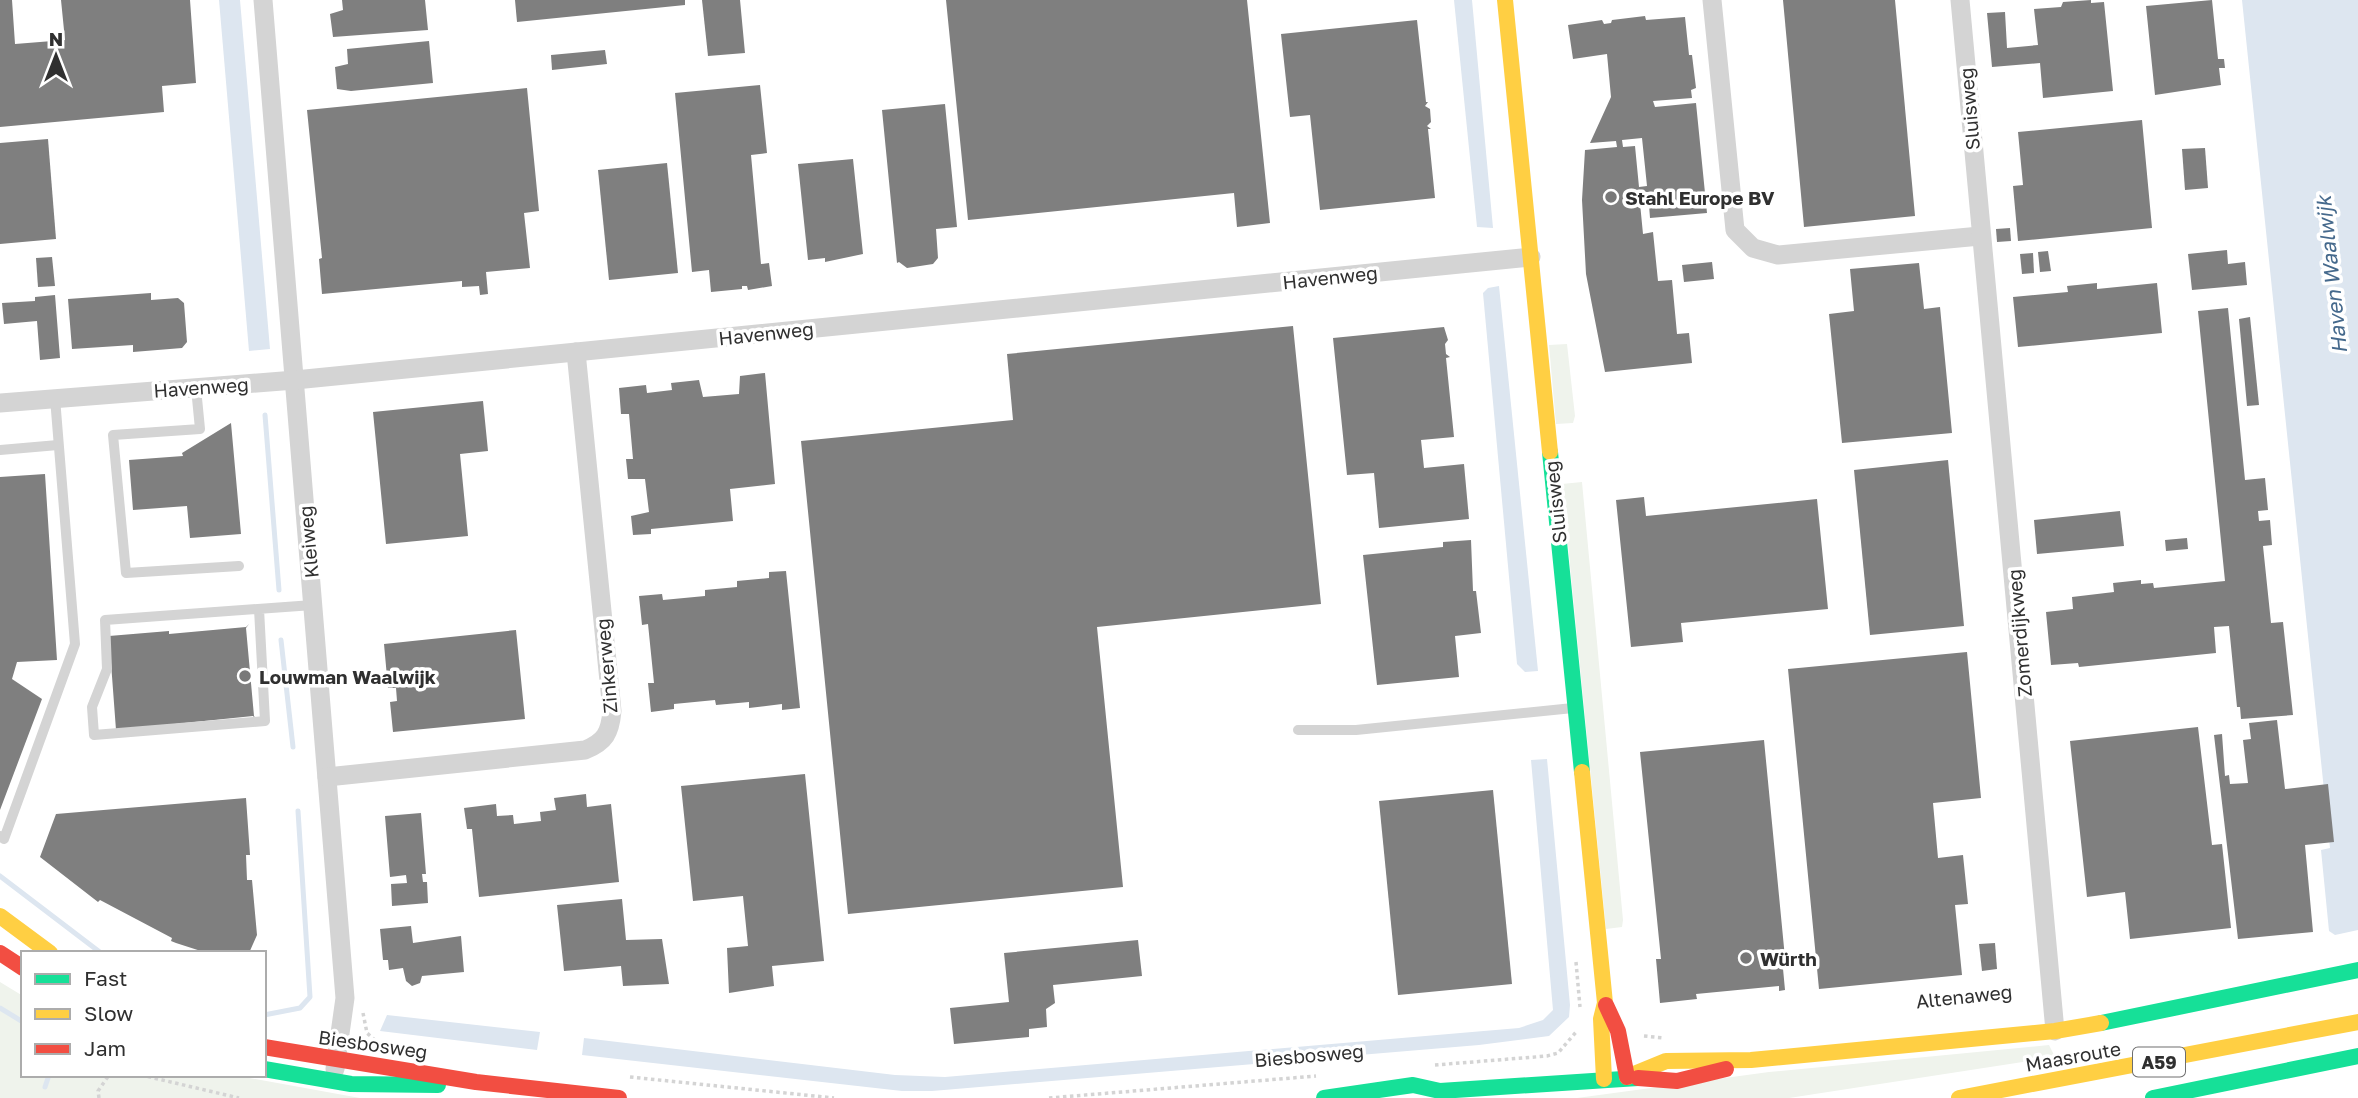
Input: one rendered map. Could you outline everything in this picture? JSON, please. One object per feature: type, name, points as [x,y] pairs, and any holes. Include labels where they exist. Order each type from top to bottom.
[{"type":"main road","name":"Sluisweg","points":[[1505,0],[1605,1003],[1601,1019],[1604,1079]]},
{"type":"main road","points":[[0,916],[47,951]]},
{"type":"main road","points":[[0,953],[21,967]]},
{"type":"main road","points":[[1604,1079],[1627,1077],[1666,1061],[1751,1060],[2055,1031],[2154,1014],[2358,970]]},
{"type":"main road","name":"Sluisweg","points":[[1605,1003],[1615,1018],[1621,1038],[1627,1077]]},
{"type":"main road","name":"Maasroute","points":[[1959,1098],[2358,1022]]},
{"type":"main road","name":"Biesbosweg","points":[[266,1046],[476,1082],[619,1098]]},
{"type":"main road","name":"A59","points":[[2154,1098],[2358,1056]]},
{"type":"main road","name":"Biesbosweg","points":[[266,1069],[333,1083],[389,1089],[476,1082]]},
{"type":"main road","name":"Biesbosweg","points":[[1324,1098],[1340,1098],[1373,1089],[1413,1085],[1433,1094],[1604,1079]]},
{"type":"street","name":"Kleiweg","points":[[263,0],[345,998],[333,1083]]},
{"type":"street","points":[[1712,0],[1735,230],[1753,248],[1778,255],[1980,236]]},
{"type":"street","name":"Sluisweg","points":[[1960,0],[1980,236]]},
{"type":"street","name":"Zomerdijkweg","points":[[1980,236],[2055,1031]]},
{"type":"street","name":"Havenweg","points":[[0,403],[295,380],[1531,257]]},
{"type":"street","name":"Zinkerweg","points":[[327,777],[585,750],[601,743],[611,730],[612,711],[576,352]]},
{"type":"lane","points":[[196,388],[200,429],[113,435],[127,573],[240,566]]},
{"type":"lane","points":[[0,836],[4,839],[75,644],[55,398]]},
{"type":"lane","points":[[0,450],[58,445]]},
{"type":"lane","points":[[259,609],[265,721],[94,735],[92,707],[107,669],[104,621],[259,609],[313,605]]},
{"type":"lane","points":[[1298,730],[1356,730],[1575,708]]},
{"type":"path","points":[[1621,1038],[1646,1036],[1666,1039]]},
{"type":"path","points":[[1423,1066],[1547,1056],[1558,1053],[1568,1044],[1602,1040]]},
{"type":"path","name":"Biesbosweg","points":[[1049,1098],[1326,1075]]},
{"type":"path","points":[[99,1098],[98,1091],[108,1077]]},
{"type":"path","points":[[150,1077],[239,1098]]},
{"type":"shaded area","points":[[1567,344],[1575,416],[1573,423],[1556,424],[1549,345]]},
{"type":"shaded area","points":[[1582,482],[1623,920],[1622,927],[1606,929],[1562,484]]},
{"type":"shaded area","points":[[0,982],[21,995],[21,1077],[244,1077],[360,1098],[0,1098]]},
{"type":"shaded area","points":[[2049,1045],[2055,1057],[1789,1098],[1577,1098],[1769,1072]]},
{"type":"water","points":[[219,0],[240,0],[270,349],[249,351]]},
{"type":"water","points":[[1454,0],[1472,0],[1493,228],[1477,227]]},
{"type":"water","name":"Haven Waalwijk","points":[[2242,0],[2358,0],[2358,930],[2335,935],[2329,931],[2321,850],[2330,848]]},
{"type":"water","points":[[1499,286],[1538,671],[1525,672],[1517,664],[1483,293],[1488,288]]},
{"type":"water","points":[[1547,759],[1570,1005],[1569,1017],[1549,1036],[1479,1045],[932,1091],[902,1091],[582,1055],[584,1038],[895,1075],[945,1077],[1519,1028],[1543,1020],[1553,1010],[1531,760]]},
{"type":"water","points":[[387,1015],[540,1032],[537,1050],[380,1031]]},
{"type":"building","points":[[0,0],[12,0],[15,44],[65,40],[61,0],[190,0],[196,83],[162,86],[164,112],[0,127]]},
{"type":"building","points":[[342,0],[425,0],[428,30],[333,37],[330,14],[343,10]]},
{"type":"building","points":[[515,0],[685,0],[685,5],[517,22]]},
{"type":"building","points":[[702,0],[740,0],[745,53],[708,56]]},
{"type":"building","points":[[946,0],[1247,0],[1270,223],[1237,227],[1234,193],[968,220]]},
{"type":"building","points":[[1783,0],[1895,0],[1915,216],[1804,227]]},
{"type":"building","points":[[2091,0],[2091,3],[2104,2],[2113,91],[2043,98],[2040,63],[1992,67],[1987,13],[2005,12],[2007,48],[2038,45],[2034,9],[2061,7],[2063,2]]},
{"type":"building","points":[[2212,0],[2218,59],[2224,59],[2225,68],[2219,68],[2221,85],[2155,95],[2146,6]]},
{"type":"building","name":"Stahl Europe BV","points":[[1645,16],[1646,20],[1685,17],[1696,88],[1691,90],[1692,98],[1653,101],[1655,107],[1696,103],[1707,213],[1650,218],[1648,192],[1639,193],[1643,234],[1653,232],[1658,281],[1672,280],[1677,334],[1689,333],[1692,363],[1605,372],[1586,274],[1582,200],[1585,150],[1617,147],[1616,141],[1590,143],[1611,97],[1607,54],[1573,59],[1568,25],[1602,20],[1604,24],[1611,23],[1612,20]],"holes":[[[1642,138],[1647,186],[1639,187],[1635,146],[1623,147],[1622,140]]]},
{"type":"building","points":[[1417,20],[1428,102],[1425,106],[1430,109],[1431,122],[1427,126],[1431,129],[1428,129],[1435,198],[1320,210],[1310,115],[1290,117],[1281,34]]},
{"type":"building","points":[[429,41],[433,83],[351,91],[337,89],[335,67],[348,64],[347,49]]},
{"type":"building","points":[[605,50],[607,64],[552,70],[551,55]]},
{"type":"building","points":[[760,85],[767,153],[751,155],[761,264],[769,263],[772,286],[748,290],[747,286],[742,286],[742,289],[711,292],[709,270],[692,272],[675,93]]},
{"type":"building","points":[[527,88],[539,211],[524,213],[530,268],[486,272],[488,294],[480,295],[479,286],[462,287],[462,281],[322,294],[319,259],[322,258],[307,110]]},
{"type":"building","points":[[945,104],[957,227],[936,229],[938,258],[933,264],[907,268],[897,263],[882,110]]},
{"type":"building","points":[[2142,120],[2152,228],[2018,241],[2013,186],[2023,185],[2018,132]]},
{"type":"building","points":[[48,139],[56,239],[0,244],[0,143]]},
{"type":"building","points":[[2205,148],[2208,188],[2185,190],[2182,149]]},
{"type":"building","points":[[853,159],[863,254],[825,262],[825,258],[808,260],[798,164]]},
{"type":"building","points":[[667,163],[678,273],[609,280],[598,170]]},
{"type":"building","points":[[2010,228],[2011,241],[1997,242],[1996,229]]},
{"type":"building","points":[[2227,250],[2228,264],[2245,262],[2247,285],[2192,290],[2188,254]]},
{"type":"building","points":[[2048,251],[2051,271],[2040,272],[2038,252]]},
{"type":"building","points":[[2033,253],[2034,273],[2022,274],[2020,254]]},
{"type":"building","points":[[52,257],[55,286],[38,287],[36,258]]},
{"type":"building","points":[[1712,262],[1714,279],[1684,282],[1682,265]]},
{"type":"building","points":[[1919,263],[1924,309],[1940,307],[1952,433],[1842,443],[1829,314],[1854,311],[1850,269]]},
{"type":"building","points":[[2097,283],[2097,289],[2157,283],[2162,333],[2018,347],[2013,297],[2068,292],[2067,286]]},
{"type":"building","points":[[151,293],[151,300],[178,298],[184,303],[187,342],[182,348],[133,352],[133,345],[72,349],[68,299]]},
{"type":"building","points":[[55,295],[60,358],[40,360],[37,321],[4,324],[2,303],[35,301],[35,297]]},
{"type":"building","points":[[2228,308],[2245,480],[2265,478],[2268,510],[2258,511],[2259,521],[2270,520],[2272,545],[2263,546],[2271,623],[2283,622],[2293,715],[2241,719],[2240,707],[2237,707],[2229,626],[2214,627],[2216,653],[2079,667],[2078,663],[2051,665],[2046,612],[2073,609],[2072,597],[2114,592],[2113,583],[2141,580],[2141,584],[2153,583],[2154,588],[2225,581],[2198,311]]},
{"type":"building","points":[[2250,317],[2259,405],[2247,406],[2239,319]]},
{"type":"building","points":[[1293,326],[1321,604],[1097,627],[1123,887],[848,914],[801,441],[1013,420],[1007,354]]},
{"type":"building","points":[[1444,327],[1448,340],[1445,344],[1446,354],[1450,357],[1446,358],[1454,437],[1421,440],[1424,468],[1464,464],[1469,519],[1379,528],[1374,473],[1347,475],[1333,338]]},
{"type":"building","points":[[765,373],[775,484],[730,489],[733,521],[651,529],[651,534],[633,535],[631,516],[649,512],[645,479],[628,479],[626,459],[633,459],[629,414],[621,414],[619,388],[646,385],[647,393],[672,390],[671,383],[699,380],[703,397],[739,394],[740,376]]},
{"type":"building","points":[[483,401],[488,451],[460,454],[468,536],[386,544],[373,412]]},
{"type":"building","points":[[231,423],[241,534],[190,538],[187,506],[133,510],[129,460],[183,456],[182,453]]},
{"type":"building","points":[[1948,460],[1964,626],[1870,635],[1854,470]]},
{"type":"building","points":[[45,474],[57,660],[17,662],[12,679],[42,699],[0,810],[0,477]]},
{"type":"building","points":[[1644,497],[1646,516],[1817,499],[1828,609],[1681,623],[1683,642],[1631,647],[1616,500]]},
{"type":"building","points":[[2120,511],[2124,546],[2037,554],[2034,520]]},
{"type":"building","points":[[2187,538],[2188,549],[2166,551],[2165,540]]},
{"type":"building","points":[[1471,540],[1473,591],[1476,591],[1481,633],[1455,636],[1459,677],[1377,685],[1363,555],[1443,547],[1443,542]]},
{"type":"building","points":[[786,571],[800,708],[782,710],[782,704],[749,708],[749,702],[716,705],[715,700],[674,704],[674,709],[651,712],[648,683],[654,683],[648,624],[642,625],[639,596],[662,594],[663,600],[705,596],[705,590],[737,587],[737,581],[769,578],[769,572]]},
{"type":"building","points":[[249,624],[246,628],[256,719],[253,716],[116,730],[109,636],[169,631],[169,634],[246,627]]},
{"type":"building","points":[[516,630],[525,719],[393,732],[390,702],[397,701],[396,688],[388,688],[384,644]]},
{"type":"building","points":[[1967,652],[1981,798],[1933,803],[1938,858],[1963,855],[1968,904],[1955,905],[1962,975],[1819,989],[1788,669]]},
{"type":"building","points":[[2277,720],[2285,789],[2328,784],[2334,842],[2305,845],[2313,932],[2238,939],[2214,735],[2222,734],[2225,776],[2229,775],[2230,784],[2248,783],[2243,740],[2251,739],[2249,723]]},
{"type":"building","points":[[2198,727],[2212,845],[2222,844],[2231,928],[2130,939],[2125,892],[2087,897],[2070,741]]},
{"type":"building","points":[[1764,740],[1785,958],[1782,958],[1785,990],[1779,991],[1779,986],[1696,994],[1697,999],[1660,1003],[1656,959],[1661,959],[1640,752]]},
{"type":"building","points":[[805,774],[824,961],[772,966],[774,986],[729,993],[727,948],[748,946],[743,896],[693,901],[681,786]]},
{"type":"building","points":[[1493,790],[1512,984],[1398,995],[1379,801]]},
{"type":"building","points":[[586,794],[587,807],[611,804],[619,882],[479,897],[472,829],[467,829],[464,808],[496,804],[497,816],[513,815],[514,824],[541,821],[540,812],[556,810],[554,798]]},
{"type":"building","points":[[246,798],[250,855],[246,855],[247,880],[252,880],[257,935],[250,951],[201,951],[171,941],[172,938],[100,900],[98,902],[40,857],[56,814]]},
{"type":"building","points":[[421,813],[426,874],[422,874],[423,882],[427,882],[428,903],[392,906],[391,884],[407,883],[406,875],[390,877],[385,816]]},
{"type":"building","points":[[622,899],[626,940],[662,939],[669,984],[623,986],[621,966],[564,971],[557,905]]},
{"type":"building","points":[[411,926],[413,943],[461,936],[464,972],[422,976],[420,983],[412,986],[406,981],[403,968],[389,970],[388,960],[383,960],[380,929]]},
{"type":"building","points":[[1138,940],[1142,976],[1053,985],[1055,1003],[1046,1009],[1047,1027],[1029,1029],[1029,1037],[954,1044],[950,1008],[1009,1002],[1004,953]]},
{"type":"building","points":[[1995,943],[1997,969],[1982,971],[1979,944]]},
{"type":"waterway","points":[[265,415],[279,590]]},
{"type":"waterway","points":[[281,640],[293,747]]},
{"type":"waterway","points":[[266,1015],[300,1008],[310,997],[298,811]]},
{"type":"waterway","points":[[0,876],[98,951]]},
{"type":"waterway","points":[[0,1008],[21,1021]]},
{"type":"waterway","points":[[45,1087],[48,1077]]},
{"type":"traffic: fast","points":[[1550,452],[1582,772]]},
{"type":"traffic: fast","points":[[2101,1023],[2358,970]]},
{"type":"traffic: fast","points":[[2153,1098],[2358,1056]]},
{"type":"traffic: fast","points":[[266,1069],[351,1084],[438,1085]]},
{"type":"traffic: fast","points":[[1324,1098],[1413,1085],[1440,1091],[1638,1078]]},
{"type":"traffic: slow","points":[[1505,0],[1550,452]]},
{"type":"traffic: slow","points":[[1582,772],[1605,1003],[1601,1019],[1604,1079]]},
{"type":"traffic: slow","points":[[0,916],[47,951]]},
{"type":"traffic: slow","points":[[1959,1098],[2358,1022]]},
{"type":"traffic: slow","points":[[1627,1077],[1666,1061],[1751,1060],[2055,1031],[2101,1023]]},
{"type":"traffic: jam","points":[[0,953],[21,967]]},
{"type":"traffic: jam","points":[[1606,1005],[1618,1031],[1627,1077]]},
{"type":"traffic: jam","points":[[266,1047],[476,1082],[619,1098]]},
{"type":"traffic: jam","points":[[1638,1078],[1677,1081],[1726,1069]]},
{"type":"place","name":"Stahl Europe BV","points":[[1611,197]]},
{"type":"place","name":"Louwman Waalwijk","points":[[245,676]]},
{"type":"place","name":"Würth","points":[[1746,958]]}]
